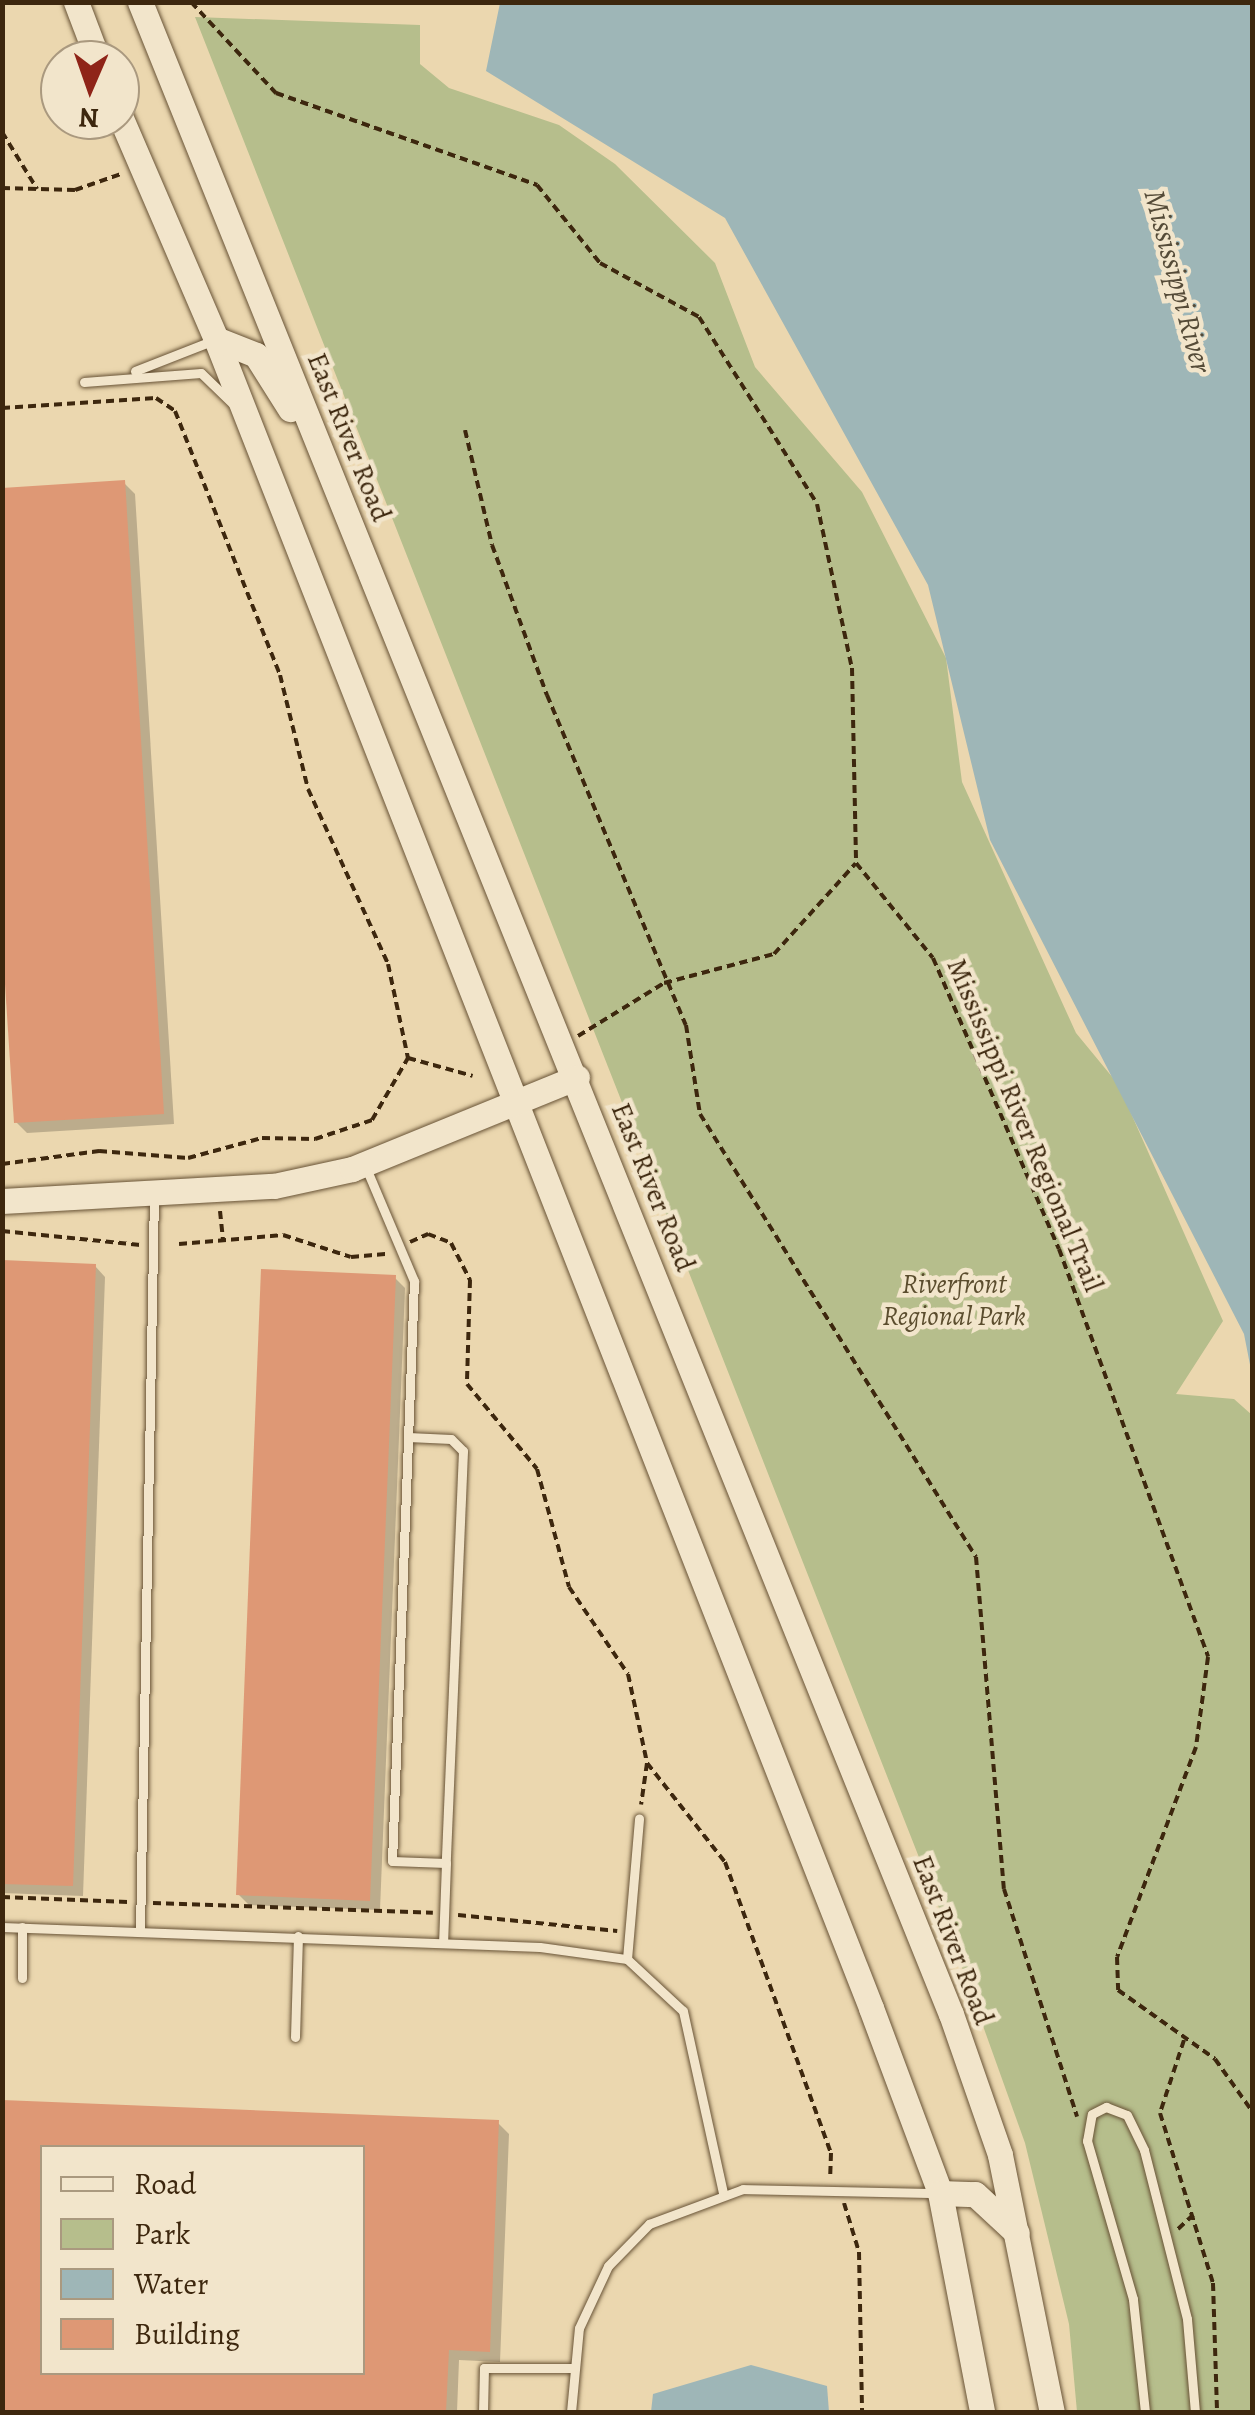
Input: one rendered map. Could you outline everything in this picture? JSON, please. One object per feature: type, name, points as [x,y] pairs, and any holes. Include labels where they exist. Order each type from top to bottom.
[{"type":"street","points":[[76,2],[90,40]]},
{"type":"street","name":"East River Road","points":[[140,2],[577,1077],[951,2014],[1020,2236],[1052,2412]]},
{"type":"street","points":[[129,140],[216,339],[940,2194],[982,2412]]},
{"type":"street","points":[[216,339],[264,362],[308,456],[336,484]]},
{"type":"street","points":[[2,1201],[274,1186],[365,1165],[577,1077]]},
{"type":"street","points":[[940,2194],[975,2194],[1020,2236]]},
{"type":"lane","points":[[216,339],[146,369],[84,382],[200,373],[243,414]]},
{"type":"lane","points":[[365,1165],[414,1281],[392,1862],[446,1863]]},
{"type":"lane","points":[[140,1931],[154,1195]]},
{"type":"lane","points":[[408,1437],[451,1440],[464,1451],[443,1943]]},
{"type":"lane","points":[[628,1959],[637,1932],[639,1820]]},
{"type":"lane","points":[[2,1926],[443,1943],[628,1959],[659,1982],[690,2026],[724,2193]]},
{"type":"lane","points":[[22,1927],[22,1978]]},
{"type":"lane","points":[[295,2037],[298,1936]]},
{"type":"lane","points":[[1145,2412],[1133,2299],[1088,2133],[1092,2114],[1127,2115],[1170,2237],[1195,2412]]},
{"type":"lane","points":[[571,2412],[579,2328],[608,2266],[648,2224],[724,2193],[940,2194]]},
{"type":"lane","points":[[483,2412],[484,2368],[573,2368]]},
{"type":"path","points":[[192,2],[276,93],[426,153],[519,174],[549,196],[600,263],[698,316],[824,520],[852,668],[856,864],[774,954],[664,983],[578,1036]]},
{"type":"path","points":[[2,132],[37,189]]},
{"type":"path","points":[[2,188],[74,190],[140,168]]},
{"type":"path","points":[[2,408],[156,398],[174,411],[280,675],[308,789],[388,964],[408,1058],[383,1110],[361,1126],[301,1141],[262,1138],[215,1156],[98,1151],[2,1164]]},
{"type":"path","points":[[466,430],[492,545],[664,983],[686,1025],[700,1114],[976,1557],[1004,1889],[1088,2133]]},
{"type":"path","name":"Mississippi River Regional Trail","points":[[856,864],[933,958],[1059,1248],[1208,1657],[1196,1747],[1115,1969],[1129,2006],[1215,2059],[1252,2111]]},
{"type":"path","points":[[408,1058],[473,1076]]},
{"type":"path","points":[[215,1156],[216,1166]]},
{"type":"path","points":[[219,1209],[223,1242]]},
{"type":"path","points":[[2,1231],[140,1245]]},
{"type":"path","points":[[179,1244],[298,1236],[364,1259],[396,1250]]},
{"type":"path","points":[[413,1240],[443,1238],[465,1268],[469,1391],[537,1469],[569,1587],[628,1674],[647,1764],[639,1820]]},
{"type":"path","points":[[647,1764],[725,1862],[859,2252],[862,2412]]},
{"type":"path","points":[[2,1897],[444,1913],[637,1932]]},
{"type":"path","points":[[1184,2038],[1160,2113],[1212,2283],[1217,2412]]},
{"type":"path","points":[[1170,2237],[1192,2215]]},
{"type":"green space","name":"Riverfront Regional Park","points":[[195,17],[420,25],[420,64],[449,88],[559,125],[615,164],[715,263],[755,367],[862,492],[946,658],[962,782],[1076,1033],[1118,1084],[1223,1321],[1176,1394],[1234,1399],[1252,1415],[1252,2412],[1077,2412],[1069,2324],[1025,2143],[959,1959]]},
{"type":"water","name":"Mississippi River","points":[[500,3],[1252,3],[1252,1375],[1244,1334],[990,840],[928,585],[725,218],[486,71]]},
{"type":"water","points":[[751,2365],[827,2386],[829,2412],[651,2412],[653,2394]]},
{"type":"building","points":[[125,480],[164,1114],[14,1123],[2,938],[2,488]]},
{"type":"building","points":[[2,1260],[96,1264],[73,1886],[2,1884]]},
{"type":"building","points":[[261,1269],[396,1275],[370,1901],[236,1895]]},
{"type":"building","points":[[2,2100],[499,2120],[490,2352],[449,2350],[446,2412],[2,2412]]}]
